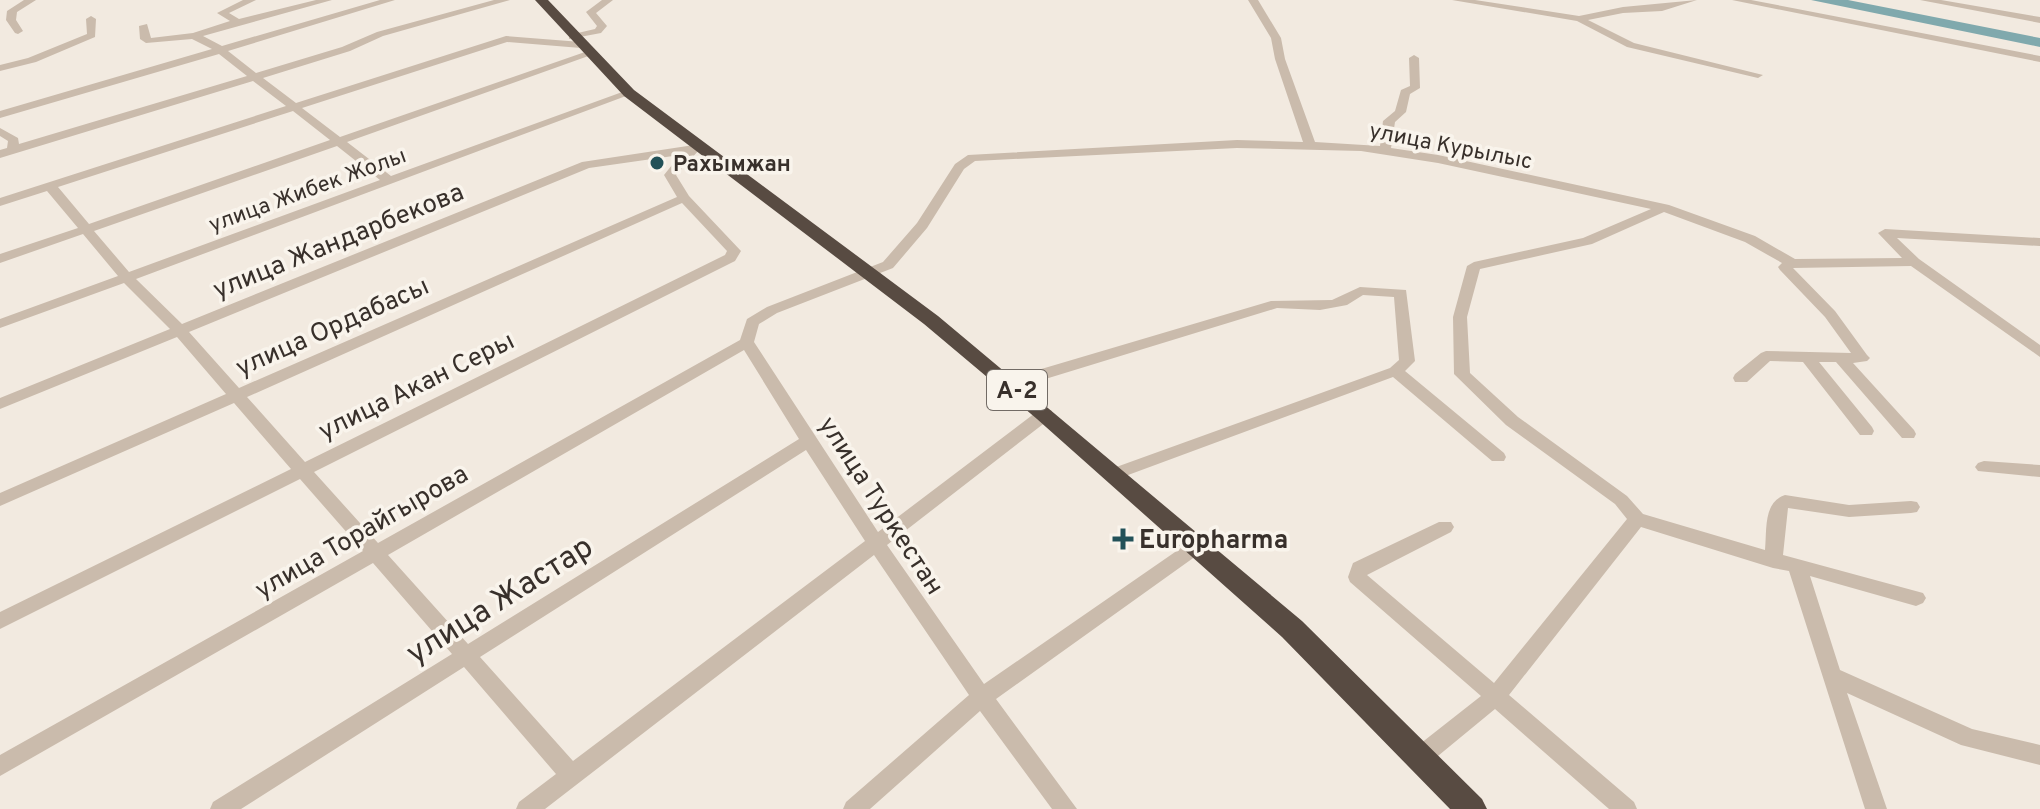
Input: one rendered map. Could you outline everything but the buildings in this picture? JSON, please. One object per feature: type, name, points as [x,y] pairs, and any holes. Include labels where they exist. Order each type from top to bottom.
[{"type":"highway","name":"A-2","points":[[541,0],[629,93],[696,149],[866,273],[1010,384],[1197,546],[1292,629],[1471,809]]},
{"type":"street","points":[[18,31],[11,20],[12,11],[31,0]]},
{"type":"street","points":[[238,22],[222,13],[251,0]]},
{"type":"street","points":[[144,26],[145,39],[150,41],[194,36],[327,0]]},
{"type":"street","points":[[0,115],[390,0]]},
{"type":"street","points":[[0,154],[346,49],[380,34],[505,0]]},
{"type":"street","points":[[0,259],[337,142],[581,45],[602,26],[591,12],[608,0]]},
{"type":"street","points":[[1253,0],[1276,38],[1280,59],[1310,146]]},
{"type":"street","points":[[1457,0],[1579,19],[1631,45],[1758,75]]},
{"type":"street","points":[[1579,19],[1623,10],[1662,8],[1692,0]]},
{"type":"street","points":[[1737,0],[2040,59]]},
{"type":"street","points":[[1925,0],[2040,20]]},
{"type":"street","points":[[0,68],[32,60],[92,35],[91,19]]},
{"type":"street","points":[[194,36],[219,49],[388,180]]},
{"type":"street","points":[[0,202],[506,39],[581,45]]},
{"type":"street","points":[[1385,151],[1389,121],[1400,112],[1405,92],[1415,88],[1414,58]]},
{"type":"street","name":"улица Жибек Жолы","points":[[0,324],[629,93]]},
{"type":"street","points":[[0,131],[14,140],[13,150]]},
{"type":"street","name":"улица Курылыс","points":[[866,273],[888,265],[899,255],[959,167],[972,158],[1237,144],[1385,151],[1664,208],[1750,239],[1792,263]]},
{"type":"street","points":[[684,198],[670,175],[696,149]]},
{"type":"street","name":"улица Жандарбекова","points":[[0,404],[586,165],[696,149]]},
{"type":"street","points":[[50,186],[126,277],[179,330],[571,775]]},
{"type":"street","name":"улица Ордабасы","points":[[0,500],[684,198]]},
{"type":"street","name":"улица Акан Серы","points":[[0,621],[300,469],[730,258],[734,251],[684,198]]},
{"type":"street","points":[[1664,208],[1587,241],[1474,266],[1460,317],[1462,374],[1512,421],[1621,500],[1637,519],[1773,561],[1916,598]]},
{"type":"street","points":[[2040,242],[1885,233],[1914,262],[2040,352]]},
{"type":"street","points":[[1741,378],[1766,356],[1862,358],[1830,314],[1785,267],[1792,263],[1914,262]]},
{"type":"street","points":[[747,342],[752,322],[772,310],[866,273]]},
{"type":"street","points":[[1010,384],[1276,304],[1315,306],[1353,298],[1360,291],[1401,293],[1407,361],[1395,371],[1114,474]]},
{"type":"street","name":"улица Туркестан","points":[[747,342],[808,441],[980,698],[1066,809]]},
{"type":"street","name":"улица Торайгырова","points":[[0,766],[747,342]]},
{"type":"street","points":[[1807,357],[1866,431]]},
{"type":"street","points":[[1841,358],[1908,434]]},
{"type":"street","points":[[1395,371],[1498,457]]},
{"type":"street","points":[[527,809],[1045,414]]},
{"type":"street","name":"улица Жастар","points":[[221,809],[808,441]]},
{"type":"street","points":[[1984,467],[2040,471]]},
{"type":"street","points":[[1773,561],[1779,505],[1785,501],[1849,511],[1911,507]]},
{"type":"street","points":[[1419,758],[1496,696],[1637,519]]},
{"type":"street","points":[[1445,527],[1360,568],[1357,577],[1626,809]]},
{"type":"street","points":[[854,809],[980,698],[1197,546]]},
{"type":"street","points":[[1798,568],[1876,809]]},
{"type":"street","points":[[1831,676],[1969,738],[2040,755]]},
{"type":"water","points":[[1811,0],[1848,0],[2040,38],[2040,47]]},
{"type":"place","name":"Рахымжан","points":[[657,163]]},
{"type":"place","name":"Europharma","points":[[1123,539]]}]
